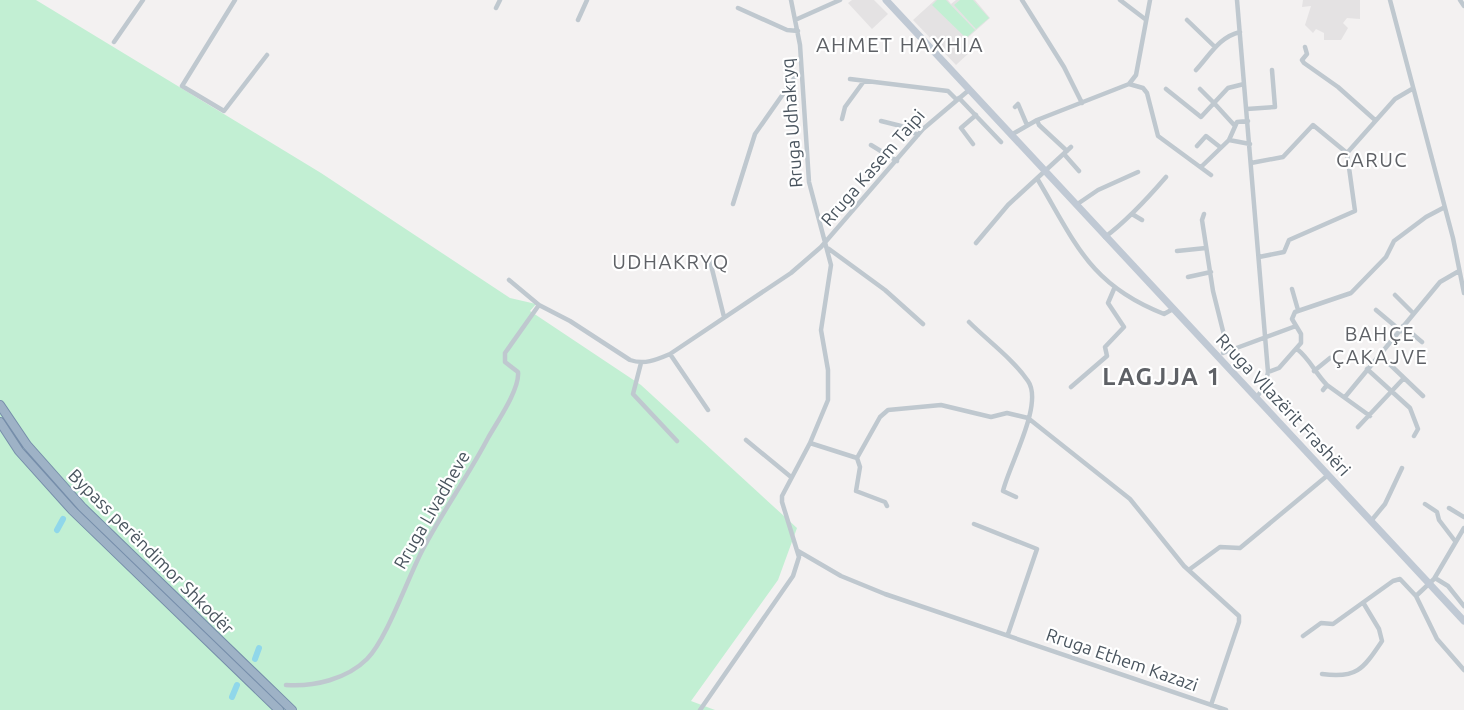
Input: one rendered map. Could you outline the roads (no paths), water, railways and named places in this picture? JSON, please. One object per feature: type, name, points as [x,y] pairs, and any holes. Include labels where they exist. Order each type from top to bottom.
[{"type":"highway","name":"Bypass perëndimor Shkodër","points":[[0,405],[27,445],[82,507],[292,710]]},
{"type":"highway","name":"Bypass perëndimor Shkodër","points":[[0,422],[19,451],[72,510],[279,710]]},
{"type":"main road","name":"Rruga Vllazërit Frashëri","points":[[886,0],[1371,521],[1432,581],[1464,621]]},
{"type":"street","points":[[114,42],[143,0]]},
{"type":"street","points":[[235,0],[182,86],[224,111],[267,55]]},
{"type":"street","points":[[496,8],[500,0]]},
{"type":"street","points":[[578,20],[587,0]]},
{"type":"street","name":"Rruga Udhakryq","points":[[791,0],[798,32],[807,119],[809,182],[827,245],[831,277],[821,330],[828,370],[828,400],[810,443],[791,477],[782,502],[798,551]]},
{"type":"street","points":[[795,20],[840,0]]},
{"type":"street","points":[[1022,0],[1064,66],[1082,103]]},
{"type":"street","points":[[1120,0],[1145,19]]},
{"type":"street","points":[[1011,135],[1027,124],[1129,84],[1136,75],[1150,0]]},
{"type":"street","points":[[1237,0],[1268,372],[1264,386],[1256,398]]},
{"type":"street","points":[[1390,0],[1464,293]]},
{"type":"street","points":[[1460,0],[1464,6]]},
{"type":"street","points":[[738,8],[787,30],[798,32]]},
{"type":"street","points":[[1187,20],[1215,47]]},
{"type":"street","points":[[1196,70],[1215,47],[1229,36],[1240,32]]},
{"type":"street","points":[[1305,47],[1307,54],[1302,60],[1304,63],[1338,87],[1375,120]]},
{"type":"street","points":[[1247,109],[1275,107],[1272,70]]},
{"type":"street","points":[[733,204],[761,121],[795,77],[801,74]]},
{"type":"street","points":[[850,80],[948,91],[976,115],[1001,142]]},
{"type":"street","points":[[842,119],[845,107],[864,81]]},
{"type":"street","points":[[1129,84],[1143,88],[1147,93],[1158,136],[1211,175]]},
{"type":"street","points":[[1166,89],[1198,116],[1214,104],[1228,88],[1244,84]]},
{"type":"street","points":[[1200,89],[1235,126]]},
{"type":"street","points":[[1347,153],[1395,99],[1412,89]]},
{"type":"street","name":"Rruga Kasem Taipi","points":[[827,245],[918,135],[969,90]]},
{"type":"street","points":[[1015,107],[1018,104],[1027,124]]},
{"type":"street","points":[[973,144],[961,128],[976,115]]},
{"type":"street","points":[[1037,120],[1067,150],[1079,171]]},
{"type":"street","points":[[881,121],[901,126],[918,135]]},
{"type":"street","points":[[1200,167],[1229,140],[1237,122],[1248,121]]},
{"type":"street","points":[[1251,163],[1283,157],[1313,125],[1347,153],[1356,211],[1289,240],[1284,252],[1259,257]]},
{"type":"street","points":[[1197,146],[1206,136],[1220,147]]},
{"type":"street","points":[[1229,140],[1250,144]]},
{"type":"street","points":[[871,145],[897,161]]},
{"type":"street","points":[[976,243],[1008,205],[1038,180],[1067,150]]},
{"type":"street","points":[[1077,204],[1091,194],[1138,172]]},
{"type":"street","points":[[1105,237],[1119,228],[1166,177]]},
{"type":"street","points":[[1038,180],[1089,264],[1114,289],[1164,314],[1173,309]]},
{"type":"street","points":[[1268,372],[1279,368],[1297,349],[1302,338],[1292,319],[1298,310],[1351,293],[1386,257],[1394,241],[1426,217],[1443,208]]},
{"type":"street","points":[[1132,214],[1142,220]]},
{"type":"street","points":[[1204,214],[1202,220],[1206,248],[1224,335],[1225,352]]},
{"type":"street","points":[[509,280],[539,304],[630,360],[642,363],[669,354],[791,273],[827,245],[885,290],[923,324]]},
{"type":"street","points":[[1177,251],[1206,248]]},
{"type":"street","points":[[710,261],[724,317]]},
{"type":"street","points":[[1345,397],[1440,282],[1464,263]]},
{"type":"street","points":[[1188,277],[1211,272]]},
{"type":"street","points":[[1071,387],[1107,356],[1105,347],[1124,327],[1108,303],[1114,289]]},
{"type":"street","points":[[1292,289],[1294,303],[1298,310]]},
{"type":"street","points":[[1395,295],[1413,313]]},
{"type":"street","name":"Rruga Livadheve","points":[[286,685],[318,683],[340,676],[355,669],[374,651],[424,546],[482,450],[517,382],[518,372],[504,358],[513,338],[539,304]]},
{"type":"street","points":[[1376,310],[1422,342]]},
{"type":"street","points":[[969,322],[1028,381],[1031,396],[1028,418],[1003,491],[1016,497]]},
{"type":"street","points":[[1218,358],[1225,352],[1296,326]]},
{"type":"street","points":[[1297,349],[1310,361],[1325,387],[1345,397],[1370,416]]},
{"type":"street","points":[[669,354],[708,410]]},
{"type":"street","points":[[1380,356],[1423,396]]},
{"type":"street","points":[[1314,371],[1330,358]]},
{"type":"street","points":[[642,363],[633,394],[677,441]]},
{"type":"street","points":[[1367,369],[1393,391],[1413,414],[1418,429],[1414,436]]},
{"type":"street","points":[[1358,427],[1404,378]]},
{"type":"street","points":[[887,506],[885,502],[856,491],[860,467],[857,458],[880,417],[888,410],[941,405],[991,417],[1007,412],[1028,418],[1130,499],[1184,566],[1237,613],[1239,619],[1211,705]]},
{"type":"street","points":[[746,440],[791,477]]},
{"type":"street","points":[[810,443],[857,458]]},
{"type":"street","points":[[1371,521],[1385,504],[1402,468]]},
{"type":"street","points":[[1190,569],[1220,547],[1240,549],[1328,475]]},
{"type":"street","points":[[1425,504],[1437,512],[1439,520],[1455,541]]},
{"type":"street","points":[[1449,508],[1464,517]]},
{"type":"street","points":[[974,524],[1030,544],[1036,549],[1008,634]]},
{"type":"street","points":[[1416,596],[1432,581],[1464,528]]},
{"type":"street","points":[[699,710],[793,576],[799,557],[798,551]]},
{"type":"street","name":"Rruga Ethem Kazazi","points":[[798,551],[841,576],[883,593],[1226,710]]},
{"type":"street","points":[[1303,636],[1321,623],[1333,624],[1364,604],[1393,581],[1400,579],[1416,596],[1437,639],[1464,670]]},
{"type":"street","name":"Rruga Vllazërit Frashëri","points":[[1432,581],[1448,586],[1464,606]]},
{"type":"street","points":[[1322,674],[1347,676],[1354,674],[1371,658],[1382,641],[1379,629],[1364,604]]},
{"type":"waterway","points":[[81,494],[85,487]]},
{"type":"waterway","points":[[57,530],[63,519]]},
{"type":"waterway","points":[[255,659],[259,648]]},
{"type":"waterway","points":[[232,697],[237,685]]},
{"type":"district","name":"AHMET HAXHIA","points":[[900,45]]},
{"type":"district","name":"GARUC","points":[[1372,160]]},
{"type":"district","name":"UDHAKRYQ","points":[[671,262]]},
{"type":"district","name":"BAHÇE ÇAKAJVE","points":[[1380,346]]},
{"type":"district","name":"LAGJJA 1","points":[[1162,377]]}]
